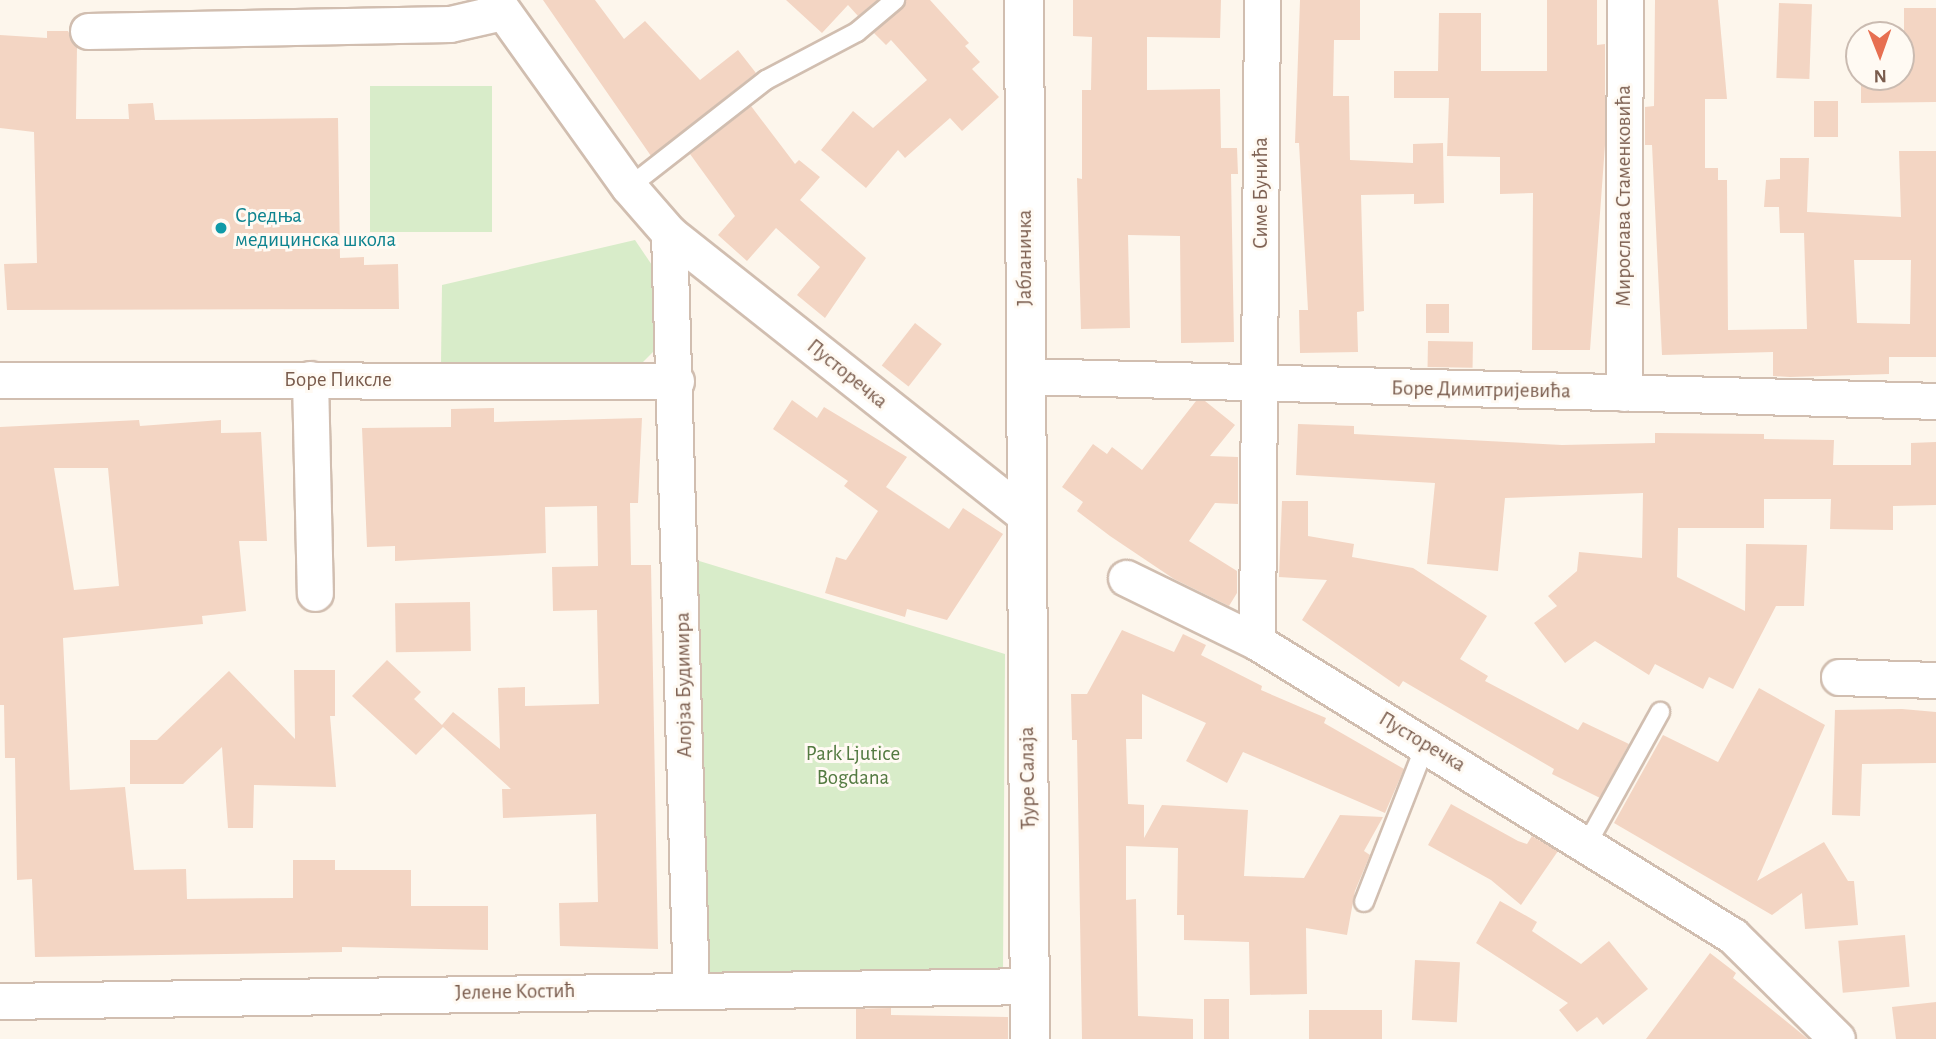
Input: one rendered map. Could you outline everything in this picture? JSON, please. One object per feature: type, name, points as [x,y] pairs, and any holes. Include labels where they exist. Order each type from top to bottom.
[{"type":"street","name":"Јабланичка","points":[[1024,0],[1026,516]]},
{"type":"street","name":"Симе Бунића","points":[[1261,386],[1262,0]]},
{"type":"street","name":"Мирослава Стаменковића","points":[[1624,393],[1625,0]]},
{"type":"street","name":"Пусторечка","points":[[499,6],[629,187],[669,233],[1026,516]]},
{"type":"street","points":[[88,31],[450,24],[499,6]]},
{"type":"street","points":[[669,233],[676,381]]},
{"type":"street","name":"Боре Димитријевића","points":[[1026,376],[1261,386],[1936,401]]},
{"type":"street","points":[[310,379],[315,593]]},
{"type":"street","name":"Боре Пиксле","points":[[0,380],[676,381]]},
{"type":"street","name":"Алојза Будимира","points":[[676,381],[691,990]]},
{"type":"street","points":[[1257,642],[1261,386]]},
{"type":"street","name":"Ђуре Салаја","points":[[1026,516],[1030,1039]]},
{"type":"street","name":"Пусторечка","points":[[1126,578],[1257,642],[1588,842],[1733,936],[1837,1039]]},
{"type":"street","points":[[1839,677],[1936,680]]},
{"type":"street","name":"Јелене Костић","points":[[0,1001],[1030,986]]},
{"type":"lane","points":[[629,187],[766,80],[856,32],[895,0]]},
{"type":"lane","points":[[1588,842],[1660,712]]},
{"type":"lane","points":[[1364,902],[1426,744]]},
{"type":"green space","points":[[370,86],[492,86],[492,232],[370,232]]},
{"type":"green space","points":[[635,240],[658,274],[662,343],[642,363],[441,364],[442,285]]},
{"type":"green space","name":"Park Ljutice Bogdana","points":[[696,560],[1005,654],[1003,972],[707,977]]},
{"type":"building","points":[[543,0],[595,0],[624,39],[645,21],[700,80],[738,50],[756,73],[651,156]]},
{"type":"building","points":[[786,0],[877,0],[858,16],[848,5],[822,33]]},
{"type":"building","points":[[906,0],[930,0],[969,43],[965,46],[980,62],[972,69],[999,97],[962,131],[950,118],[905,158],[898,150],[866,188],[821,150],[853,111],[873,128],[927,80],[891,40],[886,45],[874,33]]},
{"type":"building","points":[[1073,0],[1221,0],[1220,38],[1147,37],[1147,90],[1220,89],[1221,148],[1237,148],[1238,174],[1231,174],[1234,342],[1181,343],[1180,236],[1128,235],[1130,328],[1081,329],[1077,178],[1082,179],[1082,90],[1091,90],[1092,37],[1073,36]]},
{"type":"building","points":[[1300,0],[1360,0],[1360,40],[1334,40],[1333,96],[1349,96],[1350,160],[1413,163],[1413,144],[1443,143],[1444,203],[1414,204],[1414,194],[1361,195],[1364,311],[1357,312],[1358,352],[1300,353],[1299,310],[1308,310],[1299,143],[1295,143]]},
{"type":"building","points":[[1547,0],[1597,0],[1597,45],[1605,44],[1605,145],[1590,350],[1532,350],[1533,193],[1500,194],[1500,157],[1447,156],[1449,98],[1394,98],[1394,71],[1438,71],[1439,13],[1481,13],[1481,71],[1547,71]]},
{"type":"building","points":[[1655,0],[1718,0],[1727,99],[1705,99],[1705,168],[1718,168],[1718,180],[1727,180],[1728,330],[1807,329],[1804,233],[1780,233],[1779,207],[1764,207],[1766,180],[1780,179],[1780,158],[1809,158],[1807,212],[1901,217],[1899,151],[1936,151],[1936,357],[1889,357],[1889,374],[1790,377],[1773,376],[1773,352],[1662,355],[1652,145],[1645,145],[1645,107],[1654,106]],"holes":[[[1854,260],[1911,260],[1910,324],[1857,323]]]},
{"type":"building","points":[[1779,3],[1812,4],[1809,79],[1776,78]]},
{"type":"building","points":[[1904,8],[1936,8],[1936,102],[1861,103],[1861,91],[1915,91],[1915,21],[1904,21]]},
{"type":"building","name":"Средња медицинска школа","points":[[47,31],[68,31],[77,47],[76,119],[129,119],[128,104],[153,103],[155,120],[338,118],[340,258],[364,257],[364,265],[398,264],[399,309],[7,310],[4,264],[37,263],[34,132],[0,128],[0,35],[47,38]]},
{"type":"building","points":[[1814,101],[1838,101],[1838,137],[1814,137]]},
{"type":"building","points":[[751,106],[795,164],[799,160],[820,177],[800,200],[866,258],[825,318],[797,295],[820,267],[776,228],[747,261],[718,235],[735,216],[690,154]]},
{"type":"building","points":[[1426,304],[1449,304],[1449,333],[1426,333]]},
{"type":"building","points":[[915,323],[942,344],[909,386],[882,366]]},
{"type":"building","points":[[1428,341],[1473,342],[1473,368],[1428,367]]},
{"type":"building","points":[[792,400],[817,418],[824,407],[907,457],[886,487],[949,529],[963,508],[1003,534],[947,620],[907,609],[905,617],[825,593],[836,557],[846,560],[878,511],[844,486],[848,481],[773,429]]},
{"type":"building","points":[[1196,401],[1205,401],[1235,425],[1210,456],[1238,457],[1238,504],[1215,503],[1189,541],[1237,571],[1237,593],[1229,606],[1174,579],[1110,536],[1077,511],[1083,502],[1062,487],[1093,444],[1107,454],[1112,447],[1142,470]]},
{"type":"building","points":[[494,408],[494,422],[642,418],[638,503],[630,503],[631,565],[651,565],[658,949],[560,946],[559,903],[598,902],[596,814],[503,818],[502,789],[511,789],[443,727],[416,755],[352,696],[387,660],[421,692],[414,699],[442,725],[453,712],[500,749],[498,688],[525,687],[525,706],[599,704],[597,610],[553,611],[552,567],[598,566],[597,506],[545,507],[546,553],[395,561],[395,546],[367,547],[362,428],[451,427],[451,409]]},
{"type":"building","points":[[139,420],[140,426],[221,420],[221,433],[261,432],[267,541],[239,541],[246,611],[202,616],[203,624],[63,638],[70,790],[125,787],[134,870],[186,869],[187,899],[293,898],[293,860],[335,860],[335,870],[411,870],[411,906],[488,906],[488,950],[342,947],[342,952],[35,957],[32,879],[17,880],[15,758],[5,758],[4,705],[0,705],[0,427]],"holes":[[[54,468],[108,468],[119,586],[74,590]]]},
{"type":"building","points":[[1298,424],[1354,426],[1354,434],[1562,445],[1655,443],[1655,433],[1764,434],[1764,439],[1834,440],[1833,465],[1911,465],[1911,443],[1936,442],[1936,505],[1893,506],[1893,530],[1830,529],[1831,499],[1764,499],[1764,528],[1678,528],[1677,577],[1745,611],[1746,544],[1807,545],[1804,606],[1776,606],[1733,689],[1709,677],[1703,689],[1655,664],[1649,675],[1595,641],[1565,663],[1534,623],[1557,606],[1548,596],[1577,571],[1579,552],[1642,558],[1643,493],[1505,498],[1498,571],[1427,564],[1435,483],[1296,475]]},
{"type":"building","points":[[1282,501],[1308,501],[1308,536],[1354,544],[1352,557],[1413,568],[1487,616],[1460,659],[1488,676],[1485,681],[1578,730],[1583,722],[1629,744],[1600,798],[1552,774],[1554,769],[1403,681],[1399,687],[1302,620],[1327,580],[1279,577]]},
{"type":"building","points":[[470,602],[471,651],[396,652],[395,603]]},
{"type":"building","points":[[1122,630],[1174,652],[1183,634],[1206,645],[1201,655],[1262,686],[1261,690],[1326,718],[1324,723],[1404,769],[1385,813],[1243,752],[1227,783],[1186,761],[1206,723],[1142,694],[1142,739],[1126,739],[1128,804],[1144,805],[1144,838],[1162,805],[1248,810],[1244,876],[1304,878],[1340,815],[1383,817],[1364,851],[1370,855],[1355,891],[1347,935],[1306,928],[1307,994],[1250,995],[1249,942],[1184,940],[1184,915],[1177,915],[1178,848],[1126,846],[1126,900],[1136,899],[1138,1016],[1193,1019],[1193,1039],[1082,1039],[1077,740],[1072,740],[1071,694],[1087,694]]},
{"type":"building","points":[[294,670],[335,670],[335,716],[330,716],[336,787],[254,785],[253,828],[228,828],[222,747],[183,784],[130,784],[130,740],[157,740],[229,671],[295,739]]},
{"type":"building","points":[[1759,688],[1825,725],[1757,881],[1824,842],[1848,881],[1854,881],[1858,925],[1805,929],[1802,893],[1772,915],[1614,823],[1663,735],[1718,762]]},
{"type":"building","points":[[1902,709],[1936,712],[1936,763],[1862,764],[1860,816],[1832,815],[1835,710]]},
{"type":"building","points":[[1451,804],[1518,841],[1527,844],[1532,836],[1558,851],[1521,905],[1491,880],[1428,845]]},
{"type":"building","points":[[1500,901],[1537,922],[1532,931],[1581,964],[1609,941],[1648,989],[1603,1025],[1597,1017],[1577,1032],[1559,1010],[1568,1003],[1476,943]]},
{"type":"building","points":[[1905,935],[1910,987],[1843,993],[1838,941]]},
{"type":"building","points":[[1710,953],[1736,973],[1733,978],[1808,1039],[1646,1039]]},
{"type":"building","points":[[1415,960],[1460,962],[1457,1022],[1412,1020]]},
{"type":"building","points":[[1204,999],[1229,999],[1229,1039],[1204,1039]]},
{"type":"building","points":[[1936,1002],[1936,1039],[1896,1039],[1892,1007]]},
{"type":"building","points":[[891,1008],[891,1015],[1008,1017],[1008,1039],[856,1039],[856,1009]]},
{"type":"building","points":[[1309,1010],[1382,1010],[1382,1039],[1309,1039]]},
{"type":"place","name":"Средња медицинска школа","points":[[221,228]]}]
